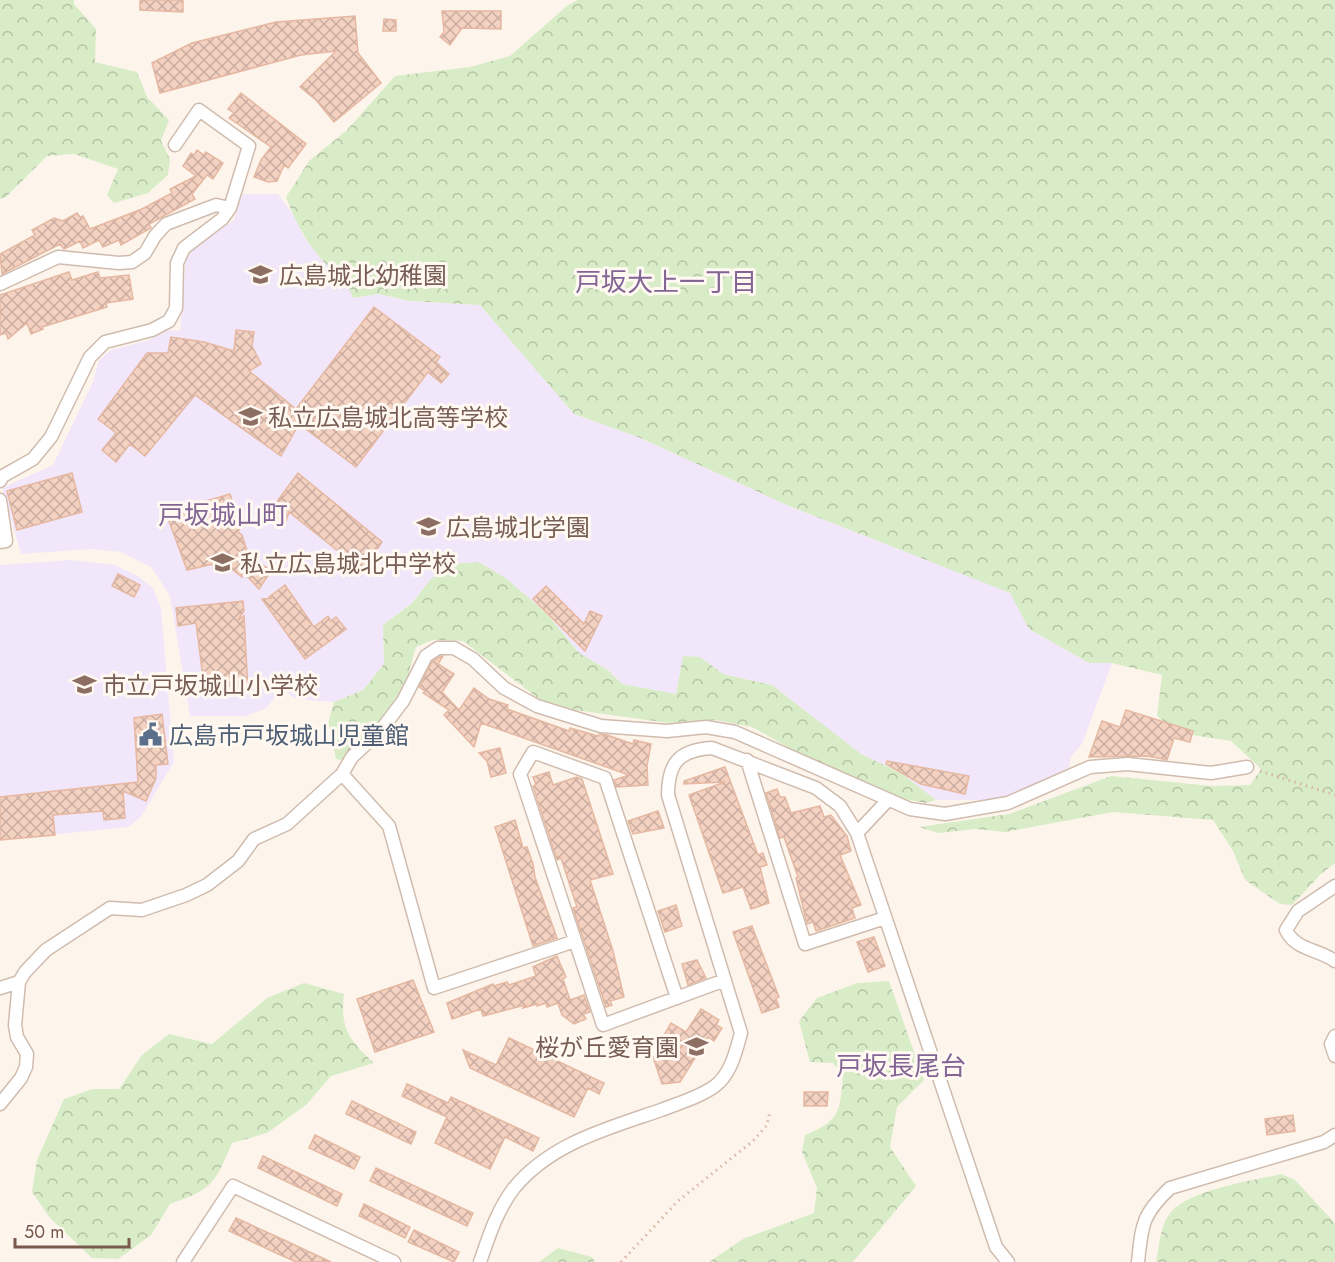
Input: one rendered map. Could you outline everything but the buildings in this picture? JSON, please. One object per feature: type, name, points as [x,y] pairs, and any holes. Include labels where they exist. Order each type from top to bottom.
[{"type":"street","points":[[0,481],[3,476],[33,459],[51,438],[90,357],[105,342],[152,330],[169,321],[176,308],[177,263],[184,248],[222,219],[230,208],[249,146],[199,110],[175,145]]},
{"type":"street","points":[[0,284],[58,257],[118,263],[132,262],[145,253],[155,236],[166,225],[216,205],[230,208]]},
{"type":"street","points":[[0,500],[6,541],[0,542]]},
{"type":"street","points":[[0,1104],[21,1078],[26,1067],[27,1054],[17,1037],[15,1025],[19,982],[25,972],[46,950],[110,908],[142,910],[186,896],[207,885],[238,861],[254,839],[287,824],[342,774],[352,757],[381,730],[403,701],[426,656],[438,648],[454,648],[473,659],[504,688],[537,706],[601,726],[667,731],[706,727],[735,732],[910,809],[945,814],[1008,803],[1090,767],[1128,764],[1210,773],[1247,767]]},
{"type":"street","points":[[480,1262],[498,1213],[514,1188],[536,1167],[561,1149],[588,1136],[692,1099],[717,1085],[733,1062],[741,1034],[668,795],[668,777],[679,757],[695,748],[712,748],[816,788],[840,806],[857,833],[996,1247],[1008,1262]]},
{"type":"street","points":[[677,998],[606,778],[533,752],[520,774],[603,1024],[677,998],[725,980]]},
{"type":"street","points":[[747,760],[805,944],[885,918]]},
{"type":"street","points":[[342,774],[389,826],[434,988],[575,941]]},
{"type":"street","points":[[857,833],[888,800]]},
{"type":"street","points":[[1335,886],[1298,911],[1289,921],[1286,930],[1296,944],[1325,954],[1335,961]]},
{"type":"street","points":[[0,987],[19,982]]},
{"type":"street","points":[[1335,1036],[1332,1044],[1335,1056]]},
{"type":"street","points":[[1138,1262],[1142,1222],[1154,1203],[1170,1188],[1324,1142],[1335,1135]]},
{"type":"street","points":[[183,1262],[233,1186],[393,1262]]},
{"type":"path","points":[[1247,767],[1335,795]]},
{"type":"path","points":[[621,1262],[678,1201],[753,1141],[767,1125],[770,1111]]},
{"type":"shaded area","name":"広島城北学園","points":[[242,194],[278,194],[292,213],[304,237],[324,262],[348,283],[353,298],[378,294],[410,301],[480,305],[574,414],[638,437],[789,506],[1011,593],[1029,629],[1089,663],[1112,663],[1082,744],[1071,757],[1069,768],[1015,795],[985,800],[936,800],[901,773],[861,754],[772,685],[723,674],[700,657],[683,656],[676,694],[622,684],[608,670],[579,653],[547,614],[507,579],[479,562],[431,579],[412,603],[383,625],[384,664],[363,690],[334,702],[296,699],[281,689],[267,708],[246,716],[190,716],[170,596],[151,567],[121,552],[91,549],[21,554],[2,488],[53,465],[93,382],[99,360],[111,350],[149,340],[169,330],[180,331],[186,259],[193,250],[234,220]]},
{"type":"shaded area","name":"市立戸坂城山小学校","points":[[71,560],[115,565],[138,576],[153,588],[161,608],[174,762],[141,816],[129,827],[0,840],[0,565]]},
{"type":"green space","points":[[0,0],[74,0],[74,4],[96,29],[95,62],[137,72],[147,97],[169,120],[161,141],[170,159],[168,175],[148,193],[114,203],[107,195],[118,169],[74,154],[47,156],[6,197],[0,199]]},
{"type":"green space","points":[[578,0],[1335,0],[1335,863],[1321,874],[1292,905],[1280,904],[1245,880],[1233,851],[1213,820],[1113,812],[1005,832],[976,829],[938,833],[919,827],[1009,814],[1111,776],[1212,786],[1250,785],[1261,769],[1231,741],[1179,733],[1157,716],[1162,675],[1112,663],[1089,663],[1029,629],[1010,593],[789,506],[638,437],[574,414],[480,305],[410,301],[378,294],[353,298],[345,283],[318,255],[293,215],[286,197],[309,161],[347,130],[395,76],[470,67],[510,56],[568,5]]},
{"type":"green space","points":[[479,562],[507,579],[547,614],[579,653],[608,670],[622,684],[676,694],[683,656],[700,657],[723,674],[772,685],[861,754],[901,773],[936,800],[925,803],[900,798],[802,755],[752,727],[716,720],[669,723],[575,710],[539,699],[463,641],[433,640],[416,647],[407,679],[385,716],[359,741],[347,761],[336,759],[328,723],[334,702],[363,690],[384,664],[383,625],[412,603],[431,579],[451,564]]},
{"type":"green space","points":[[889,981],[924,1080],[897,1107],[890,1147],[916,1186],[853,1262],[709,1262],[743,1239],[814,1213],[817,1188],[802,1152],[805,1135],[826,1125],[836,1113],[841,1097],[843,1075],[833,1063],[810,1062],[799,1021],[817,998],[857,983]]},
{"type":"green space","points":[[304,983],[344,994],[343,1016],[348,1033],[374,1063],[331,1076],[306,1105],[267,1133],[232,1143],[221,1168],[210,1184],[195,1194],[170,1204],[151,1235],[118,1259],[92,1258],[50,1218],[32,1192],[37,1160],[64,1099],[93,1089],[119,1089],[142,1055],[169,1034],[212,1044],[267,998]]},
{"type":"green space","points":[[1281,1174],[1295,1180],[1335,1223],[1335,1262],[1156,1262],[1163,1227],[1168,1216],[1176,1207],[1203,1193]]},
{"type":"green space","points":[[558,1248],[592,1257],[595,1262],[539,1262]]},
{"type":"place","name":"広島城北幼稚園","points":[[261,275]]},
{"type":"place","name":"私立広島城北高等学校","points":[[250,417]]},
{"type":"place","name":"広島城北学園","points":[[428,527]]},
{"type":"place","name":"私立広島城北中学校","points":[[222,563]]},
{"type":"place","name":"市立戸坂城山小学校","points":[[84,685]]},
{"type":"place","name":"広島市戸坂城山児童館","points":[[151,735]]},
{"type":"place","name":"桜が丘愛育園","points":[[697,1047]]},
{"type":"district","name":"戸坂大上一丁目","points":[[666,282]]},
{"type":"district","name":"戸坂城山町","points":[[223,515]]},
{"type":"district","name":"戸坂長尾台","points":[[901,1066]]}]
